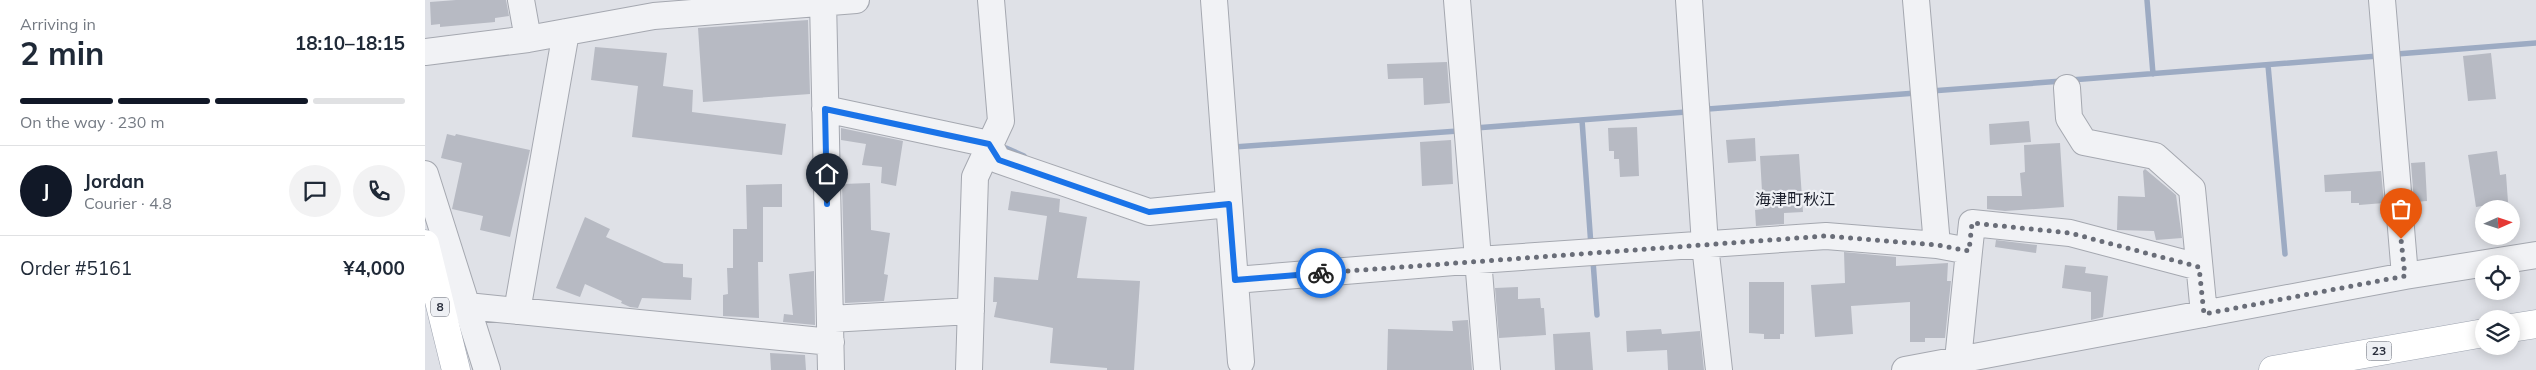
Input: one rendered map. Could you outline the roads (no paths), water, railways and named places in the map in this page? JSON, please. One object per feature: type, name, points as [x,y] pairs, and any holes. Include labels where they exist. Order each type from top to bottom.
[{"type":"main road","name":"8","points":[[425,244],[456,370]]},
{"type":"main road","points":[[2520,327],[2536,324]]},
{"type":"main road","name":"23","points":[[2273,370],[2475,335]]},
{"type":"street","points":[[521,0],[528,39]]},
{"type":"street","points":[[425,52],[528,39],[566,32],[652,8],[856,0]]},
{"type":"street","points":[[969,370],[975,177],[1001,121],[991,0]]},
{"type":"street","points":[[1214,0],[1241,362]]},
{"type":"street","points":[[1457,0],[1487,370]]},
{"type":"street","points":[[1689,0],[1705,245],[1719,370]]},
{"type":"street","points":[[1917,0],[1937,245]]},
{"type":"street","points":[[2382,0],[2405,276]]},
{"type":"street","points":[[823,1],[831,370]]},
{"type":"street","points":[[517,311],[566,32]]},
{"type":"street","points":[[2067,88],[2069,118],[2084,142],[2155,156],[2192,190],[2204,314]]},
{"type":"street","points":[[825,109],[989,144],[999,160],[1149,212],[1229,204]]},
{"type":"street","points":[[425,174],[487,370]]},
{"type":"street","points":[[1958,360],[1972,223],[2070,233],[2199,267]]},
{"type":"street","points":[[1235,280],[1478,260],[1825,236],[1937,245],[1969,251]]},
{"type":"street","points":[[1905,370],[2405,276],[2536,255]]},
{"type":"street","points":[[467,306],[517,311],[831,331],[971,311]]},
{"type":"waterway","points":[[2147,0],[2153,74]]},
{"type":"waterway","points":[[2397,54],[2536,43]]},
{"type":"waterway","points":[[2071,80],[2378,56]]},
{"type":"waterway","points":[[2268,65],[2285,254]]},
{"type":"waterway","points":[[1931,91],[2062,81]]},
{"type":"waterway","points":[[1707,104],[1708,109],[1916,93]]},
{"type":"waterway","points":[[1475,128],[1686,112]]},
{"type":"waterway","points":[[1582,120],[1591,246]]},
{"type":"waterway","points":[[1234,143],[1234,147],[1458,131]]},
{"type":"waterway","points":[[1006,148],[1024,156]]},
{"type":"waterway","points":[[1593,261],[1597,315]]},
{"type":"district","name":"海津町秋江","points":[[1795,199]]}]
